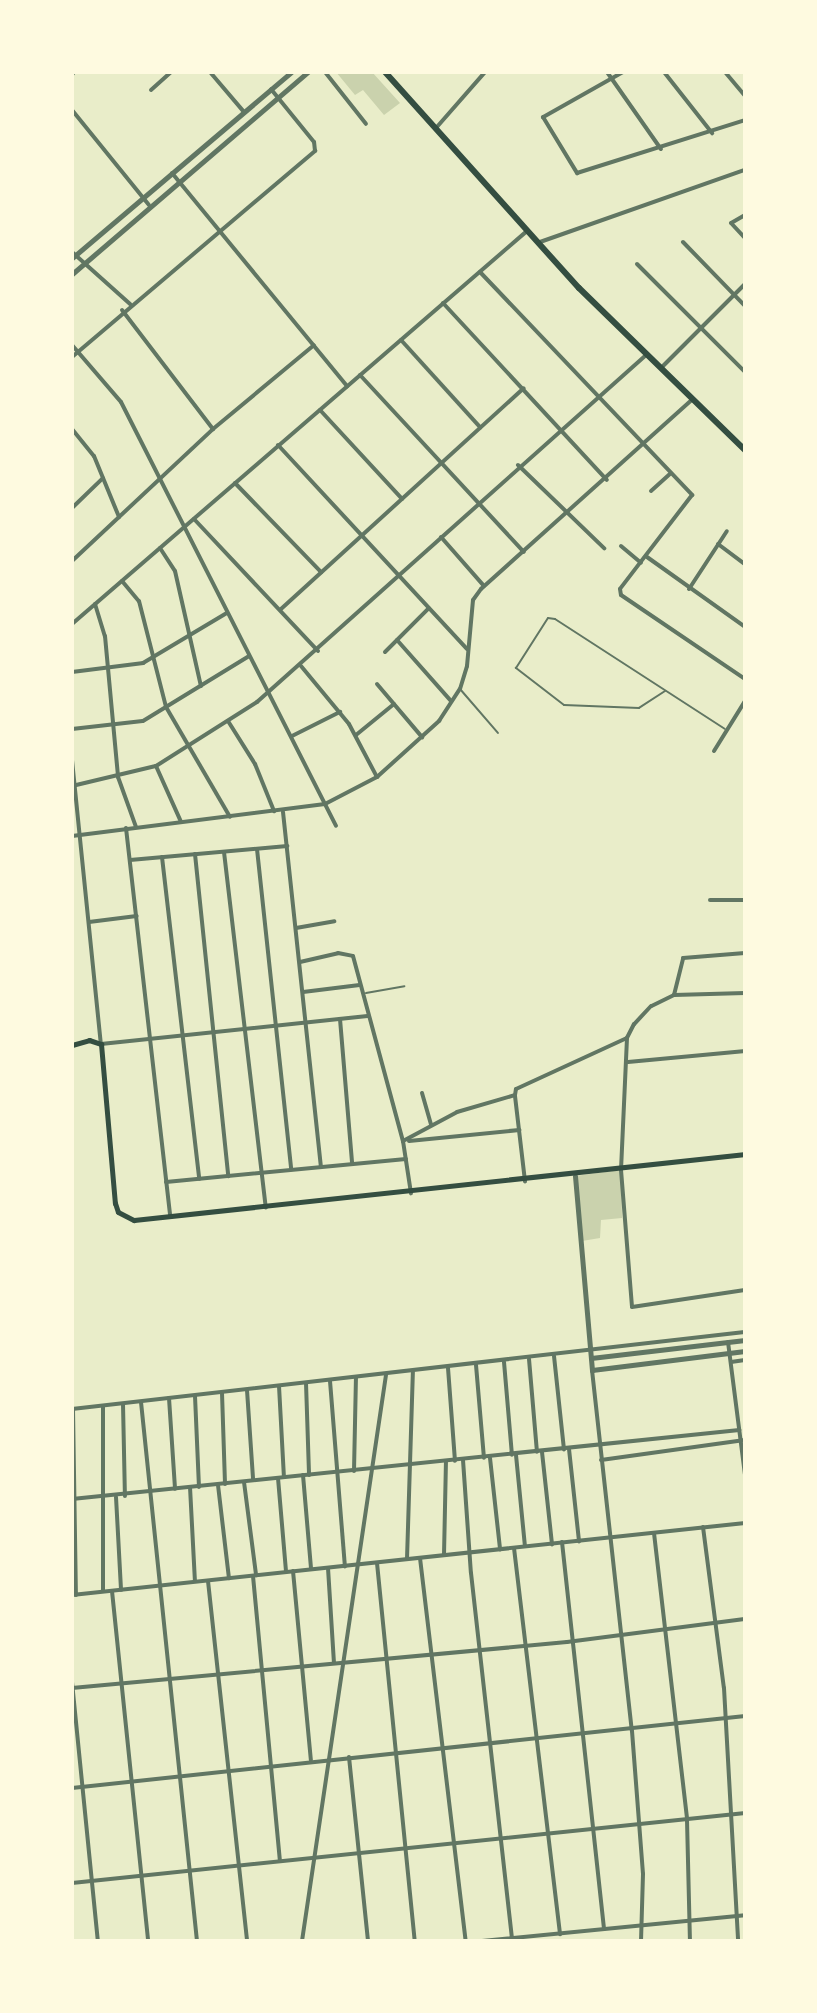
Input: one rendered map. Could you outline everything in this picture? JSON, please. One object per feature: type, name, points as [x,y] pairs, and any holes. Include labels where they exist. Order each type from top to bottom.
[{"type":"main road","points":[[385,72],[538,243],[659,369],[745,450]]},
{"type":"main road","points":[[72,1045],[84,1040],[101,1044],[115,1203],[126,1218],[170,1218],[575,1176],[745,1154]]},
{"type":"street","points":[[151,90],[171,72]]},
{"type":"street","points":[[210,72],[244,112]]},
{"type":"street","points":[[130,304],[73,255],[291,72]]},
{"type":"street","points":[[72,274],[82,261],[308,72]]},
{"type":"street","points":[[325,72],[366,124]]},
{"type":"street","points":[[435,129],[485,72]]},
{"type":"street","points":[[607,72],[661,149]]},
{"type":"street","points":[[623,72],[544,114],[579,173],[745,120]]},
{"type":"street","points":[[664,72],[712,133]]},
{"type":"street","points":[[725,72],[745,96]]},
{"type":"street","points":[[72,357],[122,310],[315,151],[314,142],[271,89]]},
{"type":"street","points":[[72,110],[149,205]]},
{"type":"street","points":[[538,243],[745,170]]},
{"type":"street","points":[[172,173],[347,386]]},
{"type":"street","points":[[745,215],[731,223],[745,238]]},
{"type":"street","points":[[72,624],[527,231]]},
{"type":"street","points":[[683,242],[745,306]]},
{"type":"street","points":[[637,264],[745,372]]},
{"type":"street","points":[[480,272],[691,492],[647,557],[620,589],[621,595],[745,679]]},
{"type":"street","points":[[659,369],[745,284]]},
{"type":"street","points":[[443,303],[607,480]]},
{"type":"street","points":[[122,310],[213,429]]},
{"type":"street","points":[[401,340],[481,428]]},
{"type":"street","points":[[72,345],[121,402],[336,826]]},
{"type":"street","points":[[72,561],[213,429],[314,345]]},
{"type":"street","points":[[74,786],[156,766],[268,693],[401,576],[518,465],[646,355]]},
{"type":"street","points":[[360,375],[524,552]]},
{"type":"street","points":[[281,609],[524,388]]},
{"type":"street","points":[[72,836],[283,812],[325,804],[377,777],[422,738],[460,689],[473,600],[484,586],[567,516],[692,400]]},
{"type":"street","points":[[320,410],[402,499]]},
{"type":"street","points":[[72,429],[94,456],[120,518]]},
{"type":"street","points":[[72,439],[77,434]]},
{"type":"street","points":[[278,445],[467,650]]},
{"type":"street","points":[[518,465],[567,516],[604,548]]},
{"type":"street","points":[[651,491],[671,473]]},
{"type":"street","points":[[72,508],[103,478]]},
{"type":"street","points":[[235,483],[321,572]]},
{"type":"street","points":[[194,519],[318,651]]},
{"type":"street","points":[[688,589],[727,531]]},
{"type":"street","points":[[441,537],[484,586]]},
{"type":"street","points":[[718,544],[745,564]]},
{"type":"street","points":[[621,546],[641,563]]},
{"type":"street","points":[[160,548],[175,571],[201,686]]},
{"type":"street","points":[[647,557],[745,627]]},
{"type":"street","points":[[122,581],[136,593],[166,707],[192,745],[230,817]]},
{"type":"street","points":[[95,604],[108,668],[118,777],[136,827]]},
{"type":"street","points":[[385,652],[429,608]]},
{"type":"street","points":[[72,672],[151,659],[227,613]]},
{"type":"street","points":[[397,640],[451,701]]},
{"type":"street","points":[[72,729],[143,721],[249,656]]},
{"type":"street","points":[[301,666],[356,735],[377,777]]},
{"type":"street","points":[[377,684],[422,738]]},
{"type":"street","points":[[714,751],[745,701]]},
{"type":"street","points":[[356,735],[394,704]]},
{"type":"street","points":[[291,737],[340,712]]},
{"type":"street","points":[[228,721],[255,764],[275,812]]},
{"type":"street","points":[[72,760],[101,1044],[368,1016]]},
{"type":"street","points":[[156,766],[181,822]]},
{"type":"street","points":[[283,812],[321,1166]]},
{"type":"street","points":[[126,828],[170,1218]]},
{"type":"street","points":[[130,860],[287,846]]},
{"type":"street","points":[[257,849],[291,1169]]},
{"type":"street","points":[[224,852],[266,1208]]},
{"type":"street","points":[[195,854],[228,1176]]},
{"type":"street","points":[[162,857],[199,1179]]},
{"type":"street","points":[[710,900],[745,900]]},
{"type":"street","points":[[89,922],[137,916]]},
{"type":"street","points":[[296,928],[334,921]]},
{"type":"street","points":[[300,962],[347,953],[353,956],[403,1141],[411,1193]]},
{"type":"street","points":[[674,995],[683,958],[745,953]]},
{"type":"street","points":[[303,992],[360,985]]},
{"type":"street","points":[[525,1181],[516,1089],[627,1038],[643,1014],[674,995],[745,993]]},
{"type":"street","points":[[340,1019],[352,1163]]},
{"type":"street","points":[[627,1038],[621,1170],[632,1307],[745,1290]]},
{"type":"street","points":[[627,1062],[745,1051]]},
{"type":"street","points":[[422,1093],[431,1126]]},
{"type":"street","points":[[403,1141],[457,1112],[515,1095]]},
{"type":"street","points":[[403,1141],[519,1130]]},
{"type":"street","points":[[166,1182],[406,1159]]},
{"type":"street","points":[[575,1176],[600,1460],[632,1728],[640,1825],[641,1941]]},
{"type":"street","points":[[591,1355],[745,1332]]},
{"type":"street","points":[[745,1340],[554,1356],[72,1409],[74,1595],[745,1523]]},
{"type":"street","points":[[728,1342],[745,1474]]},
{"type":"street","points":[[592,1370],[745,1351]]},
{"type":"street","points":[[554,1356],[579,1541]]},
{"type":"street","points":[[529,1359],[552,1544]]},
{"type":"street","points":[[731,1362],[745,1360]]},
{"type":"street","points":[[504,1362],[525,1546]]},
{"type":"street","points":[[476,1365],[500,1549]]},
{"type":"street","points":[[448,1368],[455,1461]]},
{"type":"street","points":[[407,1559],[413,1372]]},
{"type":"street","points":[[302,1941],[386,1375]]},
{"type":"street","points":[[354,1471],[356,1378]]},
{"type":"street","points":[[330,1381],[345,1566]]},
{"type":"street","points":[[306,1383],[306,1475],[312,1570]]},
{"type":"street","points":[[279,1386],[284,1477]]},
{"type":"street","points":[[247,1390],[253,1480]]},
{"type":"street","points":[[222,1393],[225,1484]]},
{"type":"street","points":[[195,1396],[199,1487]]},
{"type":"street","points":[[169,1398],[175,1489]]},
{"type":"street","points":[[141,1402],[197,1941]]},
{"type":"street","points":[[123,1404],[125,1496]]},
{"type":"street","points":[[103,1406],[99,1497],[103,1592]]},
{"type":"street","points":[[74,1498],[116,1497],[253,1480],[599,1448],[739,1430]]},
{"type":"street","points":[[600,1460],[743,1440]]},
{"type":"street","points":[[463,1460],[480,1650],[512,1938]]},
{"type":"street","points":[[444,1555],[446,1462]]},
{"type":"street","points":[[278,1478],[286,1572]]},
{"type":"street","points":[[244,1482],[281,1860]]},
{"type":"street","points":[[218,1485],[229,1578]]},
{"type":"street","points":[[190,1487],[195,1582]]},
{"type":"street","points":[[116,1497],[121,1590]]},
{"type":"street","points":[[703,1527],[726,1718],[734,1814],[738,1941]]},
{"type":"street","points":[[654,1533],[687,1820],[690,1941]]},
{"type":"street","points":[[562,1542],[586,1733],[604,1929]]},
{"type":"street","points":[[514,1548],[560,1934]]},
{"type":"street","points":[[420,1558],[466,1941]]},
{"type":"street","points":[[377,1563],[415,1941]]},
{"type":"street","points":[[328,1568],[334,1663]]},
{"type":"street","points":[[293,1571],[311,1761]]},
{"type":"street","points":[[208,1581],[247,1941]]},
{"type":"street","points":[[112,1591],[148,1941]]},
{"type":"street","points":[[72,1688],[526,1646],[745,1619]]},
{"type":"street","points":[[72,1682],[98,1941]]},
{"type":"street","points":[[72,1788],[745,1716]]},
{"type":"street","points":[[349,1757],[368,1941]]},
{"type":"street","points":[[72,1883],[745,1813]]},
{"type":"street","points":[[482,1941],[745,1915]]},
{"type":"lane","points":[[665,691],[639,708],[564,705],[516,668],[552,618],[727,730]]},
{"type":"lane","points":[[460,689],[498,733]]},
{"type":"lane","points":[[363,994],[404,986]]},
{"type":"green space","points":[[336,72],[372,72],[400,103],[384,115],[363,90],[355,95]]},
{"type":"green space","points":[[621,1170],[622,1218],[601,1220],[600,1238],[582,1241],[575,1176]]}]
